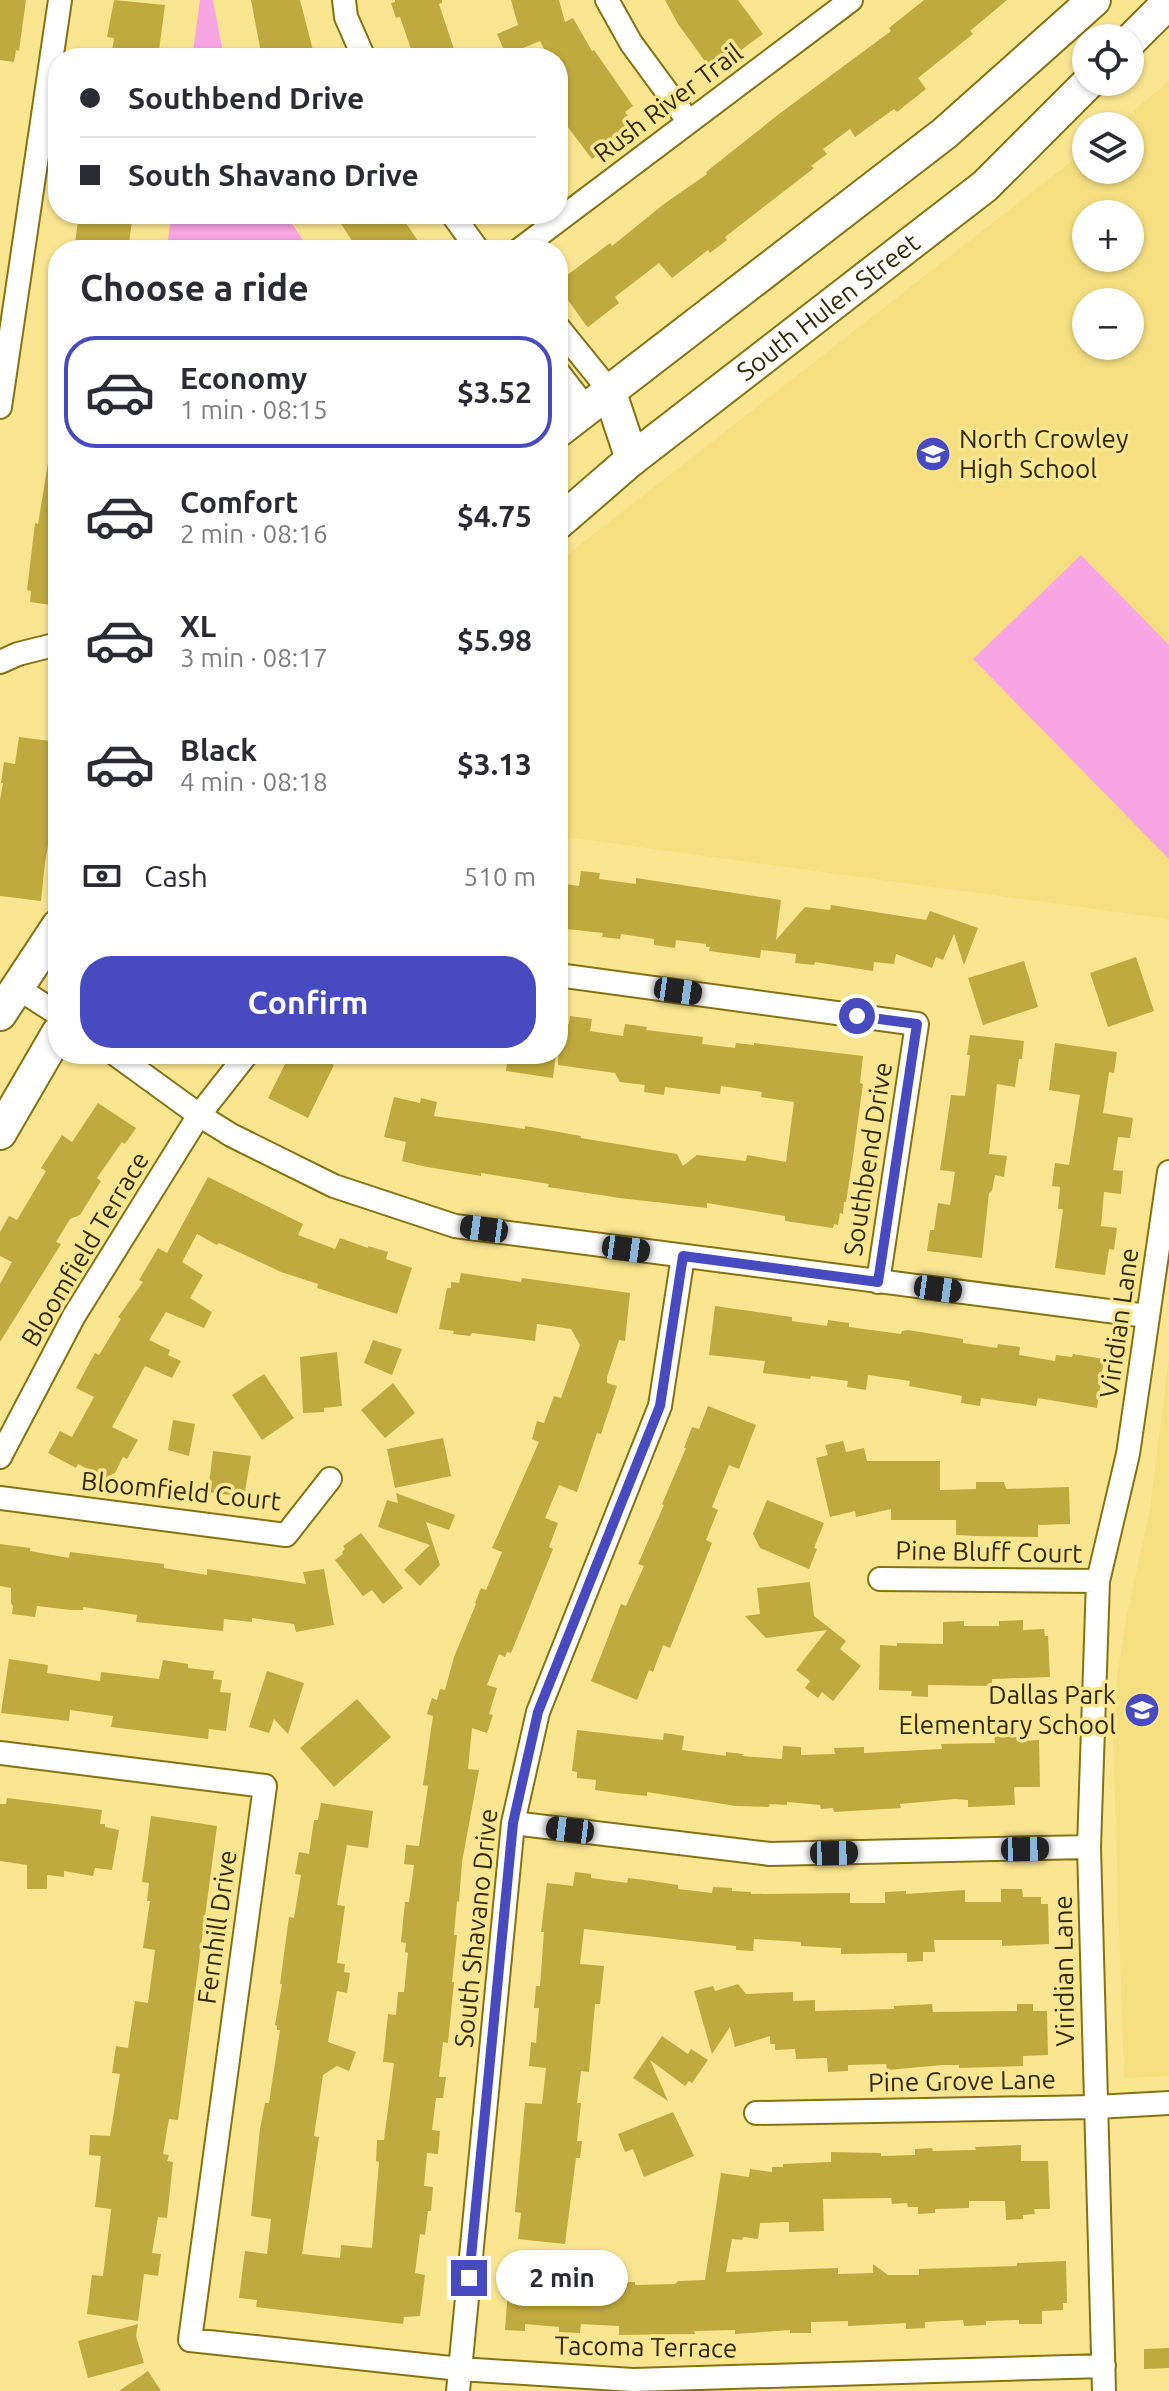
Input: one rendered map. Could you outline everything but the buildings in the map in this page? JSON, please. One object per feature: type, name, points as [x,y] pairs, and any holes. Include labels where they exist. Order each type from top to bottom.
[{"type":"main road","points":[[568,423],[945,133],[1094,0]]},
{"type":"main road","points":[[1144,27],[1169,2]]},
{"type":"main road","name":"South Hulen Street","points":[[568,514],[632,459],[985,186],[1075,96]]},
{"type":"main road","points":[[598,399],[632,459]]},
{"type":"main road","points":[[8,1001],[48,941]]},
{"type":"main road","points":[[0,1133],[48,1050]]},
{"type":"street","points":[[53,48],[60,0]]},
{"type":"street","points":[[344,0],[346,17],[360,48]]},
{"type":"street","points":[[607,0],[631,43],[689,122]]},
{"type":"street","name":"Rush River Trail","points":[[568,213],[851,0]]},
{"type":"street","points":[[0,407],[48,81]]},
{"type":"street","name":"Rush River Trail","points":[[532,240],[554,224]]},
{"type":"street","points":[[568,345],[598,399]]},
{"type":"street","points":[[568,379],[598,399]]},
{"type":"street","points":[[0,662],[48,646]]},
{"type":"street","name":"Southbend Drive","points":[[568,976],[917,1024],[878,1282]]},
{"type":"street","points":[[8,1001],[48,1011]]},
{"type":"street","points":[[129,1064],[231,1135],[334,1186],[455,1226],[1147,1316]]},
{"type":"street","points":[[199,1115],[239,1064]]},
{"type":"street","name":"Bloomfield Terrace","points":[[0,1457],[74,1316],[199,1115]]},
{"type":"street","name":"Viridian Lane","points":[[1104,2391],[1089,1847],[1098,1581],[1128,1454],[1169,1172]]},
{"type":"street","name":"South Shavano Drive","points":[[459,2380],[513,1823],[538,1712],[660,1406],[683,1256]]},
{"type":"street","name":"Bloomfield Court","points":[[0,1498],[286,1535],[330,1479]]},
{"type":"street","name":"Pine Bluff Court","points":[[880,1579],[1098,1581]]},
{"type":"street","name":"Fernhill Drive","points":[[0,1753],[265,1786],[190,2340]]},
{"type":"street","points":[[513,1823],[770,1854],[1089,1847]]},
{"type":"street","name":"Pine Grove Lane","points":[[756,2113],[1169,2103]]},
{"type":"street","name":"Tacoma Terrace","points":[[190,2340],[459,2380],[633,2380],[1104,2366]]},
{"type":"shaded area","points":[[200,0],[213,0],[222,48],[193,48]]},
{"type":"shaded area","name":"North Crowley High School","points":[[1169,81],[1169,919],[568,837],[568,554],[1072,161],[1072,184],[1144,184],[1144,112],[1132,112]]},
{"type":"shaded area","points":[[170,224],[292,224],[303,240],[168,240]]},
{"type":"shaded area","points":[[1081,555],[1169,645],[1169,859],[973,659]]},
{"type":"shaded area","name":"Dallas Park Elementary School","points":[[1169,1358],[1169,2076],[1124,2078],[1113,1742],[1117,1677],[1150,1509]]},
{"type":"place","name":"North Crowley High School","points":[[933,454]]},
{"type":"place","name":"Dallas Park Elementary School","points":[[1142,1710]]},
{"type":"route","points":[[469,2278],[513,1823],[538,1712],[660,1406],[683,1256],[878,1282],[917,1024],[857,1016]]}]
